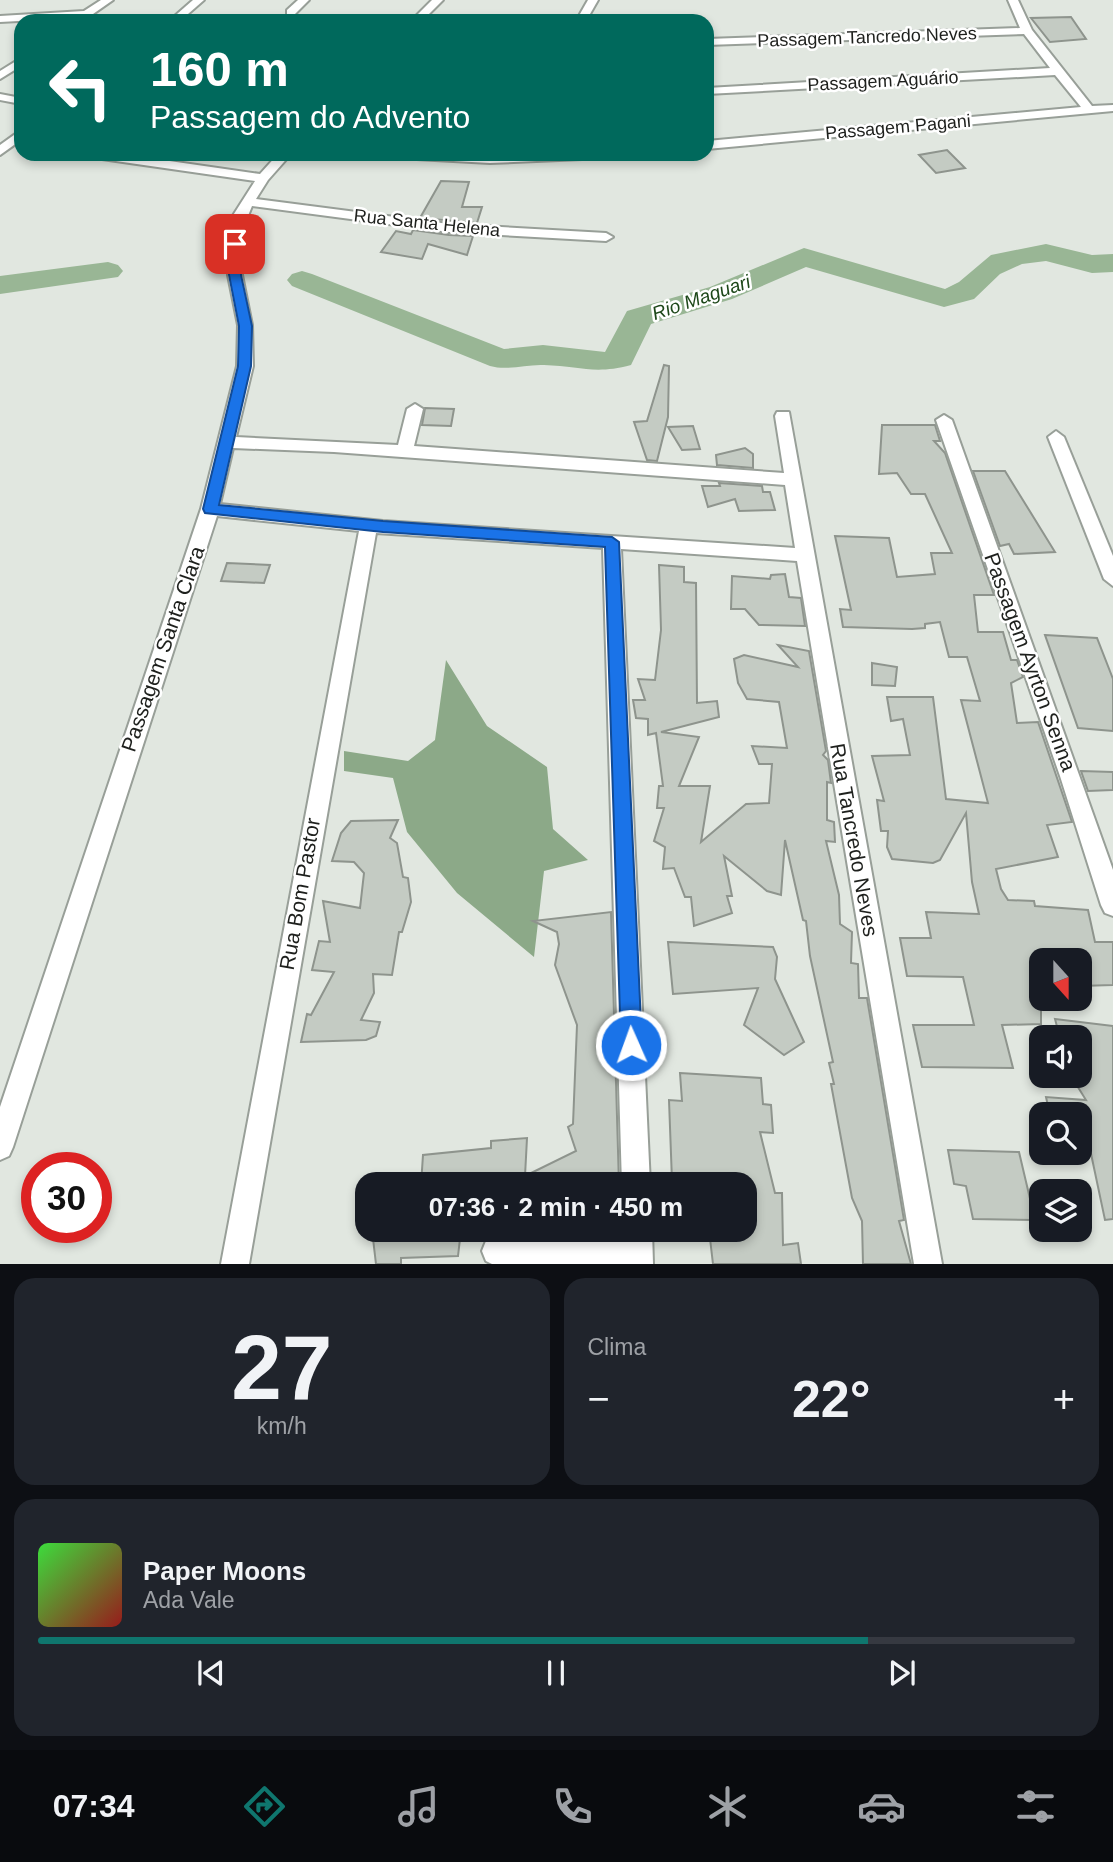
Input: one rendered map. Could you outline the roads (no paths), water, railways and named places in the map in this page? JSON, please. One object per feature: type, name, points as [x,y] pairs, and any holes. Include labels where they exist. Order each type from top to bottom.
[{"type":"street","points":[[88,14],[108,0]]},
{"type":"street","points":[[182,14],[199,0]]},
{"type":"street","points":[[291,12],[303,0]]},
{"type":"street","points":[[423,14],[438,0]]},
{"type":"street","points":[[1013,0],[1027,31],[1089,110]]},
{"type":"street","name":"Passagem Tancredo Neves","points":[[714,43],[1027,31]]},
{"type":"street","name":"Passagem Aguário","points":[[714,91],[1059,71]]},
{"type":"street","name":"Passagem Pagani","points":[[714,144],[1113,108]]},
{"type":"street","points":[[0,151],[14,140]]},
{"type":"street","points":[[144,161],[263,178]]},
{"type":"street","name":"Passagem Santa Clara","points":[[0,1147],[210,509],[244,366],[246,326],[235,275],[234,233],[263,178],[279,161]]},
{"type":"street","name":"Rua Santa Helena","points":[[249,202],[449,228],[606,237]]},
{"type":"street","points":[[404,452],[415,410]]},
{"type":"street","name":"Rua Tancredo Neves","points":[[783,416],[804,555],[929,1264]]},
{"type":"street","name":"Passagem Ayrton Senna","points":[[944,420],[1071,776],[1113,905]]},
{"type":"street","points":[[1056,437],[1113,579]]},
{"type":"street","points":[[228,442],[792,480]]},
{"type":"street","points":[[210,509],[369,525],[804,555]]},
{"type":"street","name":"Rua Bom Pastor","points":[[235,1264],[369,525]]},
{"type":"street","points":[[612,542],[636,1172]]},
{"type":"street","points":[[496,1251],[639,1248]]},
{"type":"waterway","name":"Rio Maguari","points":[[302,280],[501,359],[543,355],[605,362],[620,358],[638,318],[721,293],[804,257],[944,298],[963,292],[997,263],[1020,255],[1046,252],[1092,264],[1113,263]]},
{"type":"waterway","name":"Rio Maguari","points":[[0,285],[108,271]]}]
